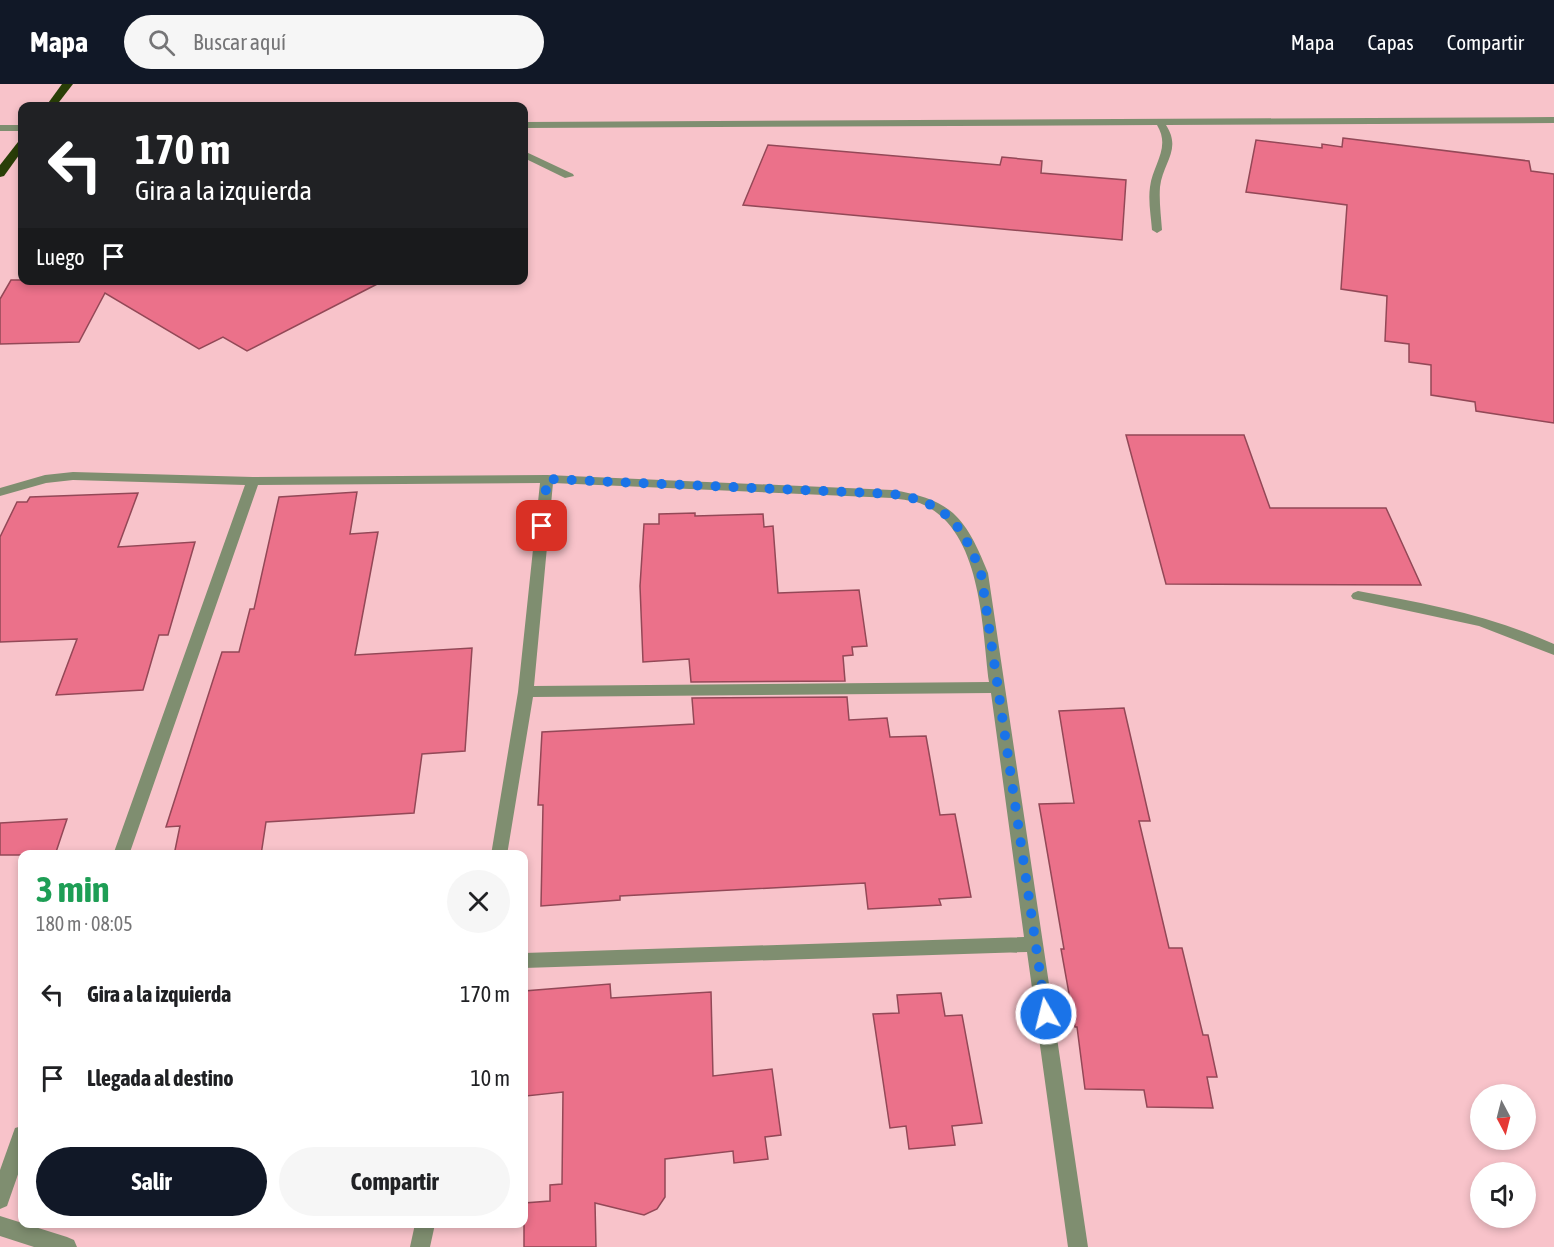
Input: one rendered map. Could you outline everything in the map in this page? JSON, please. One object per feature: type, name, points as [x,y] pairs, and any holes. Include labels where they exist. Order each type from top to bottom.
[{"type":"highway","points":[[54,102],[68,84]]},
{"type":"highway","points":[[0,173],[18,149]]},
{"type":"street","points":[[528,125],[1554,120]]},
{"type":"street","points":[[1157,230],[1155,184],[1168,153],[1169,139],[1160,122]]},
{"type":"street","points":[[528,133],[541,125]]},
{"type":"street","points":[[0,128],[18,128]]},
{"type":"street","points":[[528,156],[569,176]]},
{"type":"street","points":[[0,492],[45,479],[73,476],[253,481],[547,479],[892,494],[930,502],[942,511],[963,535],[981,573],[1078,1247]]},
{"type":"street","points":[[500,850],[526,692],[547,479]]},
{"type":"street","points":[[123,850],[253,481]]},
{"type":"street","points":[[1358,596],[1438,610],[1477,620],[1531,639],[1554,650]]},
{"type":"street","points":[[526,692],[999,687]]},
{"type":"street","points":[[528,961],[1036,944]]},
{"type":"street","points":[[0,1199],[18,1147]]},
{"type":"street","points":[[0,1226],[68,1247]]},
{"type":"street","points":[[420,1247],[424,1228]]},
{"type":"building","points":[[1343,138],[1529,161],[1531,171],[1554,174],[1554,423],[1476,411],[1475,402],[1431,395],[1431,365],[1409,362],[1409,344],[1385,341],[1387,296],[1341,289],[1347,205],[1246,192],[1256,140],[1322,148],[1322,144],[1342,147]]},
{"type":"building","points":[[768,145],[1000,165],[1002,157],[1042,161],[1041,173],[1126,180],[1122,240],[743,205]]},
{"type":"building","points":[[11,280],[18,280],[18,285],[375,285],[247,351],[223,337],[199,349],[105,293],[79,342],[0,344],[0,299]]},
{"type":"building","points":[[1126,435],[1244,435],[1270,508],[1386,508],[1421,585],[1166,584]]},
{"type":"building","points":[[357,492],[350,534],[378,532],[355,655],[472,648],[465,751],[422,754],[414,813],[266,822],[262,850],[175,850],[180,826],[166,827],[222,652],[239,652],[250,609],[254,609],[279,497]]},
{"type":"building","points":[[138,493],[118,547],[195,542],[168,635],[159,635],[143,690],[56,695],[77,639],[0,642],[0,537],[17,502],[27,502],[30,497]]},
{"type":"building","points":[[695,513],[695,516],[763,514],[764,527],[773,526],[778,593],[859,590],[867,646],[852,647],[853,655],[843,656],[845,681],[691,682],[689,659],[643,662],[640,586],[644,524],[659,524],[659,514]]},
{"type":"building","points":[[847,697],[849,720],[887,718],[890,737],[926,736],[940,815],[955,814],[971,897],[939,899],[941,905],[868,909],[865,883],[620,896],[620,900],[541,906],[543,805],[538,805],[542,732],[694,724],[692,698]]},
{"type":"building","points":[[1124,708],[1150,821],[1139,821],[1169,948],[1182,948],[1203,1035],[1208,1035],[1217,1077],[1207,1077],[1213,1108],[1147,1107],[1144,1090],[1085,1089],[1077,1027],[1075,1027],[1061,949],[1064,949],[1039,804],[1074,803],[1059,711]]},
{"type":"building","points":[[67,819],[57,850],[18,850],[18,855],[0,855],[0,823]]},
{"type":"building","points":[[610,984],[611,998],[711,992],[713,1076],[772,1069],[781,1135],[765,1137],[768,1159],[734,1163],[733,1151],[665,1159],[665,1197],[657,1209],[644,1215],[595,1203],[596,1247],[524,1247],[524,1228],[528,1228],[528,1203],[550,1201],[550,1185],[562,1184],[563,1092],[528,1096],[528,991]]},
{"type":"building","points":[[941,993],[945,1016],[962,1015],[982,1123],[952,1126],[955,1145],[909,1149],[906,1126],[890,1128],[873,1014],[899,1013],[897,995]]},
{"type":"route","points":[[542,526],[547,479],[892,494],[930,502],[942,511],[963,535],[981,573],[1046,1014]]}]
